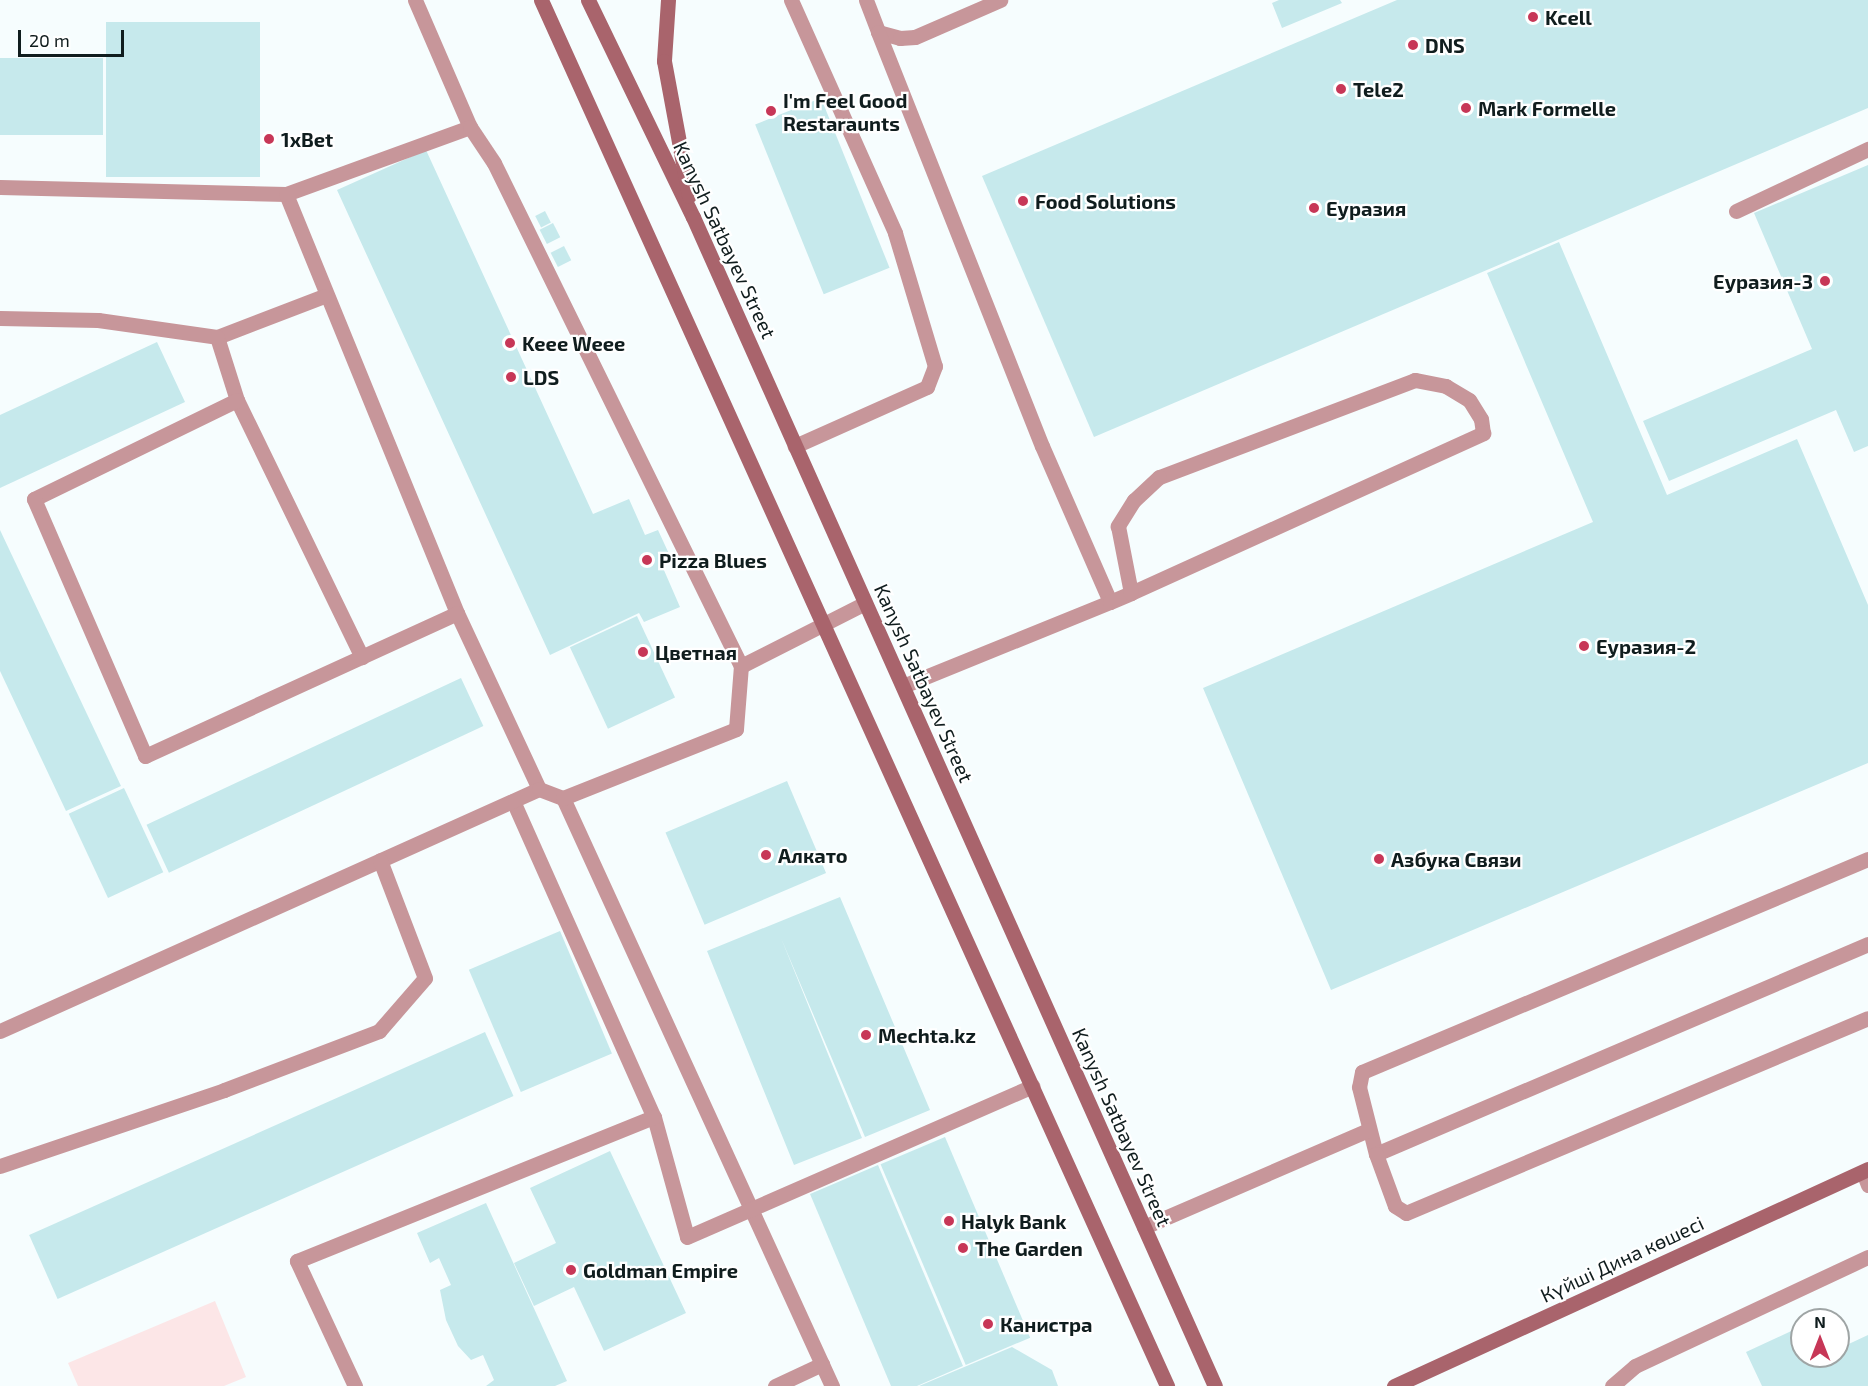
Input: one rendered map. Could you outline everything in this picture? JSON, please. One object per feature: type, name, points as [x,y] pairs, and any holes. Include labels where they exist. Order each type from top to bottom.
[{"type":"main road","points":[[541,0],[1167,1386]]},
{"type":"main road","name":"Kanysh Satbayev Street","points":[[588,0],[693,217],[1215,1386]]},
{"type":"main road","points":[[668,0],[664,61],[693,217]]},
{"type":"main road","name":"Күйші Дина көшесі","points":[[1394,1386],[1866,1175]]},
{"type":"lane","points":[[286,194],[305,234],[324,296],[457,613],[539,789],[563,798],[736,729],[741,666],[494,163],[470,127],[415,0]]},
{"type":"lane","points":[[791,0],[895,233],[935,366],[927,387],[795,446]]},
{"type":"lane","points":[[866,0],[1042,446],[1110,602]]},
{"type":"lane","points":[[878,32],[900,38],[915,37],[1000,0]]},
{"type":"lane","points":[[0,187],[286,194],[470,127]]},
{"type":"lane","points":[[1736,211],[1868,149]]},
{"type":"lane","points":[[0,318],[98,320],[217,337],[324,296]]},
{"type":"lane","points":[[217,337],[237,400],[362,657]]},
{"type":"lane","points":[[903,686],[1131,593],[1483,433],[1481,419],[1469,400],[1446,386],[1415,380],[1158,477],[1134,500],[1118,526],[1131,593]]},
{"type":"lane","points":[[237,400],[34,499],[145,756],[457,613]]},
{"type":"lane","points":[[741,666],[824,626],[865,603]]},
{"type":"lane","points":[[0,1031],[539,789]]},
{"type":"lane","points":[[563,798],[832,1386]]},
{"type":"lane","points":[[513,801],[654,1117],[687,1237],[1032,1086]]},
{"type":"lane","points":[[1868,859],[1362,1072],[1359,1087],[1368,1130],[1395,1206],[1406,1213],[1868,1018]]},
{"type":"lane","points":[[0,1166],[224,1090],[379,1031],[425,978],[380,860]]},
{"type":"lane","points":[[1376,1154],[1868,944]]},
{"type":"lane","points":[[355,1386],[297,1261],[654,1117]]},
{"type":"lane","points":[[1144,1227],[1368,1130]]},
{"type":"lane","points":[[1612,1386],[1635,1366],[1868,1257]]},
{"type":"lane","points":[[775,1386],[822,1364]]},
{"type":"shaded area","points":[[215,1301],[246,1377],[224,1386],[78,1386],[68,1363]]},
{"type":"building","points":[[1279,0],[1340,0],[1342,3],[1282,28],[1272,3]]},
{"type":"building","name":"Еуразия","points":[[1397,0],[1868,0],[1868,108],[1094,437],[982,176]]},
{"type":"building","points":[[106,22],[260,22],[260,177],[106,177]]},
{"type":"building","points":[[0,58],[103,58],[103,135],[0,135]]},
{"type":"building","points":[[821,98],[890,268],[824,294],[755,125]]},
{"type":"building","points":[[426,150],[593,514],[629,499],[645,535],[658,530],[670,556],[660,561],[680,607],[644,622],[639,613],[550,655],[337,190]]},
{"type":"building","name":"Еуразия-3","points":[[1868,165],[1868,446],[1854,452],[1836,410],[1669,481],[1643,421],[1812,349],[1754,213]]},
{"type":"building","points":[[545,211],[551,223],[541,228],[535,216]]},
{"type":"building","points":[[553,223],[560,237],[547,244],[540,230]]},
{"type":"building","name":"Еуразия-2","points":[[1559,242],[1667,495],[1797,439],[1868,605],[1868,763],[1331,990],[1203,688],[1593,522],[1487,273]]},
{"type":"building","points":[[564,246],[571,260],[558,267],[551,253]]},
{"type":"building","points":[[157,342],[185,402],[0,488],[0,415]]},
{"type":"building","points":[[0,530],[121,786],[66,811],[0,671]]},
{"type":"building","points":[[637,616],[675,698],[608,729],[570,647]]},
{"type":"building","points":[[461,678],[483,726],[169,873],[147,825]]},
{"type":"building","points":[[787,781],[826,873],[705,925],[665,833]]},
{"type":"building","points":[[124,788],[163,872],[108,898],[69,814]]},
{"type":"building","points":[[840,897],[930,1110],[865,1137],[781,938],[862,1138],[794,1165],[707,951]]},
{"type":"building","points":[[560,931],[612,1053],[521,1092],[469,970]]},
{"type":"building","points":[[485,1032],[513,1096],[58,1299],[29,1235]]},
{"type":"building","points":[[945,1137],[1030,1338],[966,1365],[881,1164]]},
{"type":"building","points":[[610,1151],[686,1313],[604,1351],[574,1287],[534,1306],[514,1263],[556,1243],[530,1188]]},
{"type":"building","points":[[878,1165],[963,1366],[917,1386],[891,1386],[810,1194]]},
{"type":"building","points":[[486,1203],[567,1381],[555,1386],[486,1386],[494,1380],[483,1355],[471,1360],[458,1346],[446,1320],[440,1290],[451,1285],[439,1258],[430,1263],[417,1233]]},
{"type":"building","points":[[1790,1332],[1790,1368],[1850,1368],[1850,1343],[1868,1335],[1868,1386],[1762,1386],[1746,1352]]},
{"type":"building","points":[[1012,1347],[1052,1370],[1058,1386],[919,1386]]},
{"type":"place","name":"Kcell","points":[[1533,17]]},
{"type":"place","name":"DNS","points":[[1413,45]]},
{"type":"place","name":"Tele2","points":[[1341,89]]},
{"type":"place","name":"Mark Formelle","points":[[1466,108]]},
{"type":"place","name":"I'm Feel Good Restaraunts","points":[[771,111]]},
{"type":"place","name":"1xBet","points":[[269,139]]},
{"type":"place","name":"Food Solutions","points":[[1023,201]]},
{"type":"place","name":"Еуразия","points":[[1314,208]]},
{"type":"place","name":"Еуразия-3","points":[[1825,281]]},
{"type":"place","name":"Keee Weee","points":[[510,343]]},
{"type":"place","name":"LDS","points":[[511,377]]},
{"type":"place","name":"Pizza Blues","points":[[647,560]]},
{"type":"place","name":"Еуразия-2","points":[[1584,646]]},
{"type":"place","name":"Цветная","points":[[643,652]]},
{"type":"place","name":"Алкато","points":[[766,855]]},
{"type":"place","name":"Азбука Связи","points":[[1379,859]]},
{"type":"place","name":"Mechta.kz","points":[[866,1035]]},
{"type":"place","name":"Halyk Bank","points":[[949,1221]]},
{"type":"place","name":"The Garden","points":[[963,1248]]},
{"type":"place","name":"Goldman Empire","points":[[571,1270]]},
{"type":"place","name":"Канистра","points":[[988,1324]]}]
